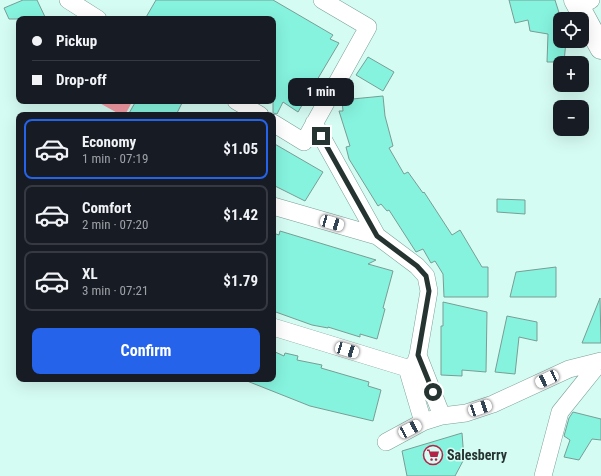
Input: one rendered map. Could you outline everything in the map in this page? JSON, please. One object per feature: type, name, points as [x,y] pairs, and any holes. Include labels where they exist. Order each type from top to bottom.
[{"type":"main road","points":[[582,2],[601,48]]},
{"type":"street","points":[[68,0],[93,16]]},
{"type":"street","points":[[276,125],[304,142],[368,27],[322,0]]},
{"type":"street","points":[[241,104],[255,112]]},
{"type":"street","points":[[314,123],[377,236]]},
{"type":"street","points":[[276,207],[377,236],[417,266],[426,276],[429,291],[418,355],[415,364],[407,368],[276,328]]},
{"type":"street","points":[[418,355],[442,416]]},
{"type":"street","points":[[386,442],[423,422],[442,416],[466,413],[569,369],[601,361]]},
{"type":"street","points":[[543,476],[560,412],[601,361]]},
{"type":"street","points":[[407,368],[423,422]]},
{"type":"shaded area","points":[[101,104],[131,104],[127,112],[116,112]]},
{"type":"building","points":[[23,0],[37,0],[45,16],[16,16],[16,19],[9,19],[4,8]]},
{"type":"building","points":[[156,0],[273,0],[333,35],[330,39],[339,43],[298,112],[283,102],[277,114],[276,112],[273,112],[273,104],[276,104],[276,16],[147,16]]},
{"type":"building","points":[[509,0],[555,0],[559,12],[553,12],[553,48],[565,48],[565,56],[553,56],[553,62],[547,62],[548,34],[530,31],[528,20],[515,23]]},
{"type":"building","points":[[368,57],[394,72],[383,91],[356,75]]},
{"type":"building","points":[[383,96],[385,116],[393,146],[389,148],[404,174],[408,172],[423,193],[424,192],[452,235],[460,230],[482,267],[488,267],[488,297],[444,297],[443,274],[435,261],[431,263],[423,249],[416,252],[389,210],[387,211],[381,204],[378,206],[349,159],[346,147],[350,146],[339,111],[343,111],[342,100]]},
{"type":"building","points":[[134,104],[182,104],[178,112],[130,112]]},
{"type":"building","points":[[276,145],[323,172],[305,201],[276,186]]},
{"type":"building","points":[[497,199],[525,200],[525,214],[497,212]]},
{"type":"building","points":[[280,231],[376,260],[368,264],[393,271],[383,308],[385,309],[377,339],[360,334],[360,337],[328,327],[312,325],[276,312],[276,234],[279,235]]},
{"type":"building","points":[[556,267],[556,297],[510,297],[516,272]]},
{"type":"building","points":[[600,298],[601,343],[582,343]]},
{"type":"building","points":[[443,302],[487,312],[486,372],[462,370],[462,376],[441,375],[441,326],[443,326]]},
{"type":"building","points":[[507,316],[537,322],[537,341],[519,337],[515,374],[495,372]]},
{"type":"building","points":[[276,352],[284,356],[285,353],[298,356],[297,360],[322,365],[321,368],[369,382],[368,386],[381,390],[373,421],[310,406],[250,382],[276,382]]},
{"type":"building","points":[[573,412],[601,419],[601,440],[592,439],[579,460],[564,457],[570,440],[564,436],[569,418]]},
{"type":"building","name":"Salesberry","points":[[462,433],[464,459],[455,476],[407,476],[402,451]]},
{"type":"place","name":"Salesberry","points":[[433,455]]},
{"type":"route","points":[[321,136],[377,236],[417,266],[426,276],[429,291],[418,355],[433,392]]}]
